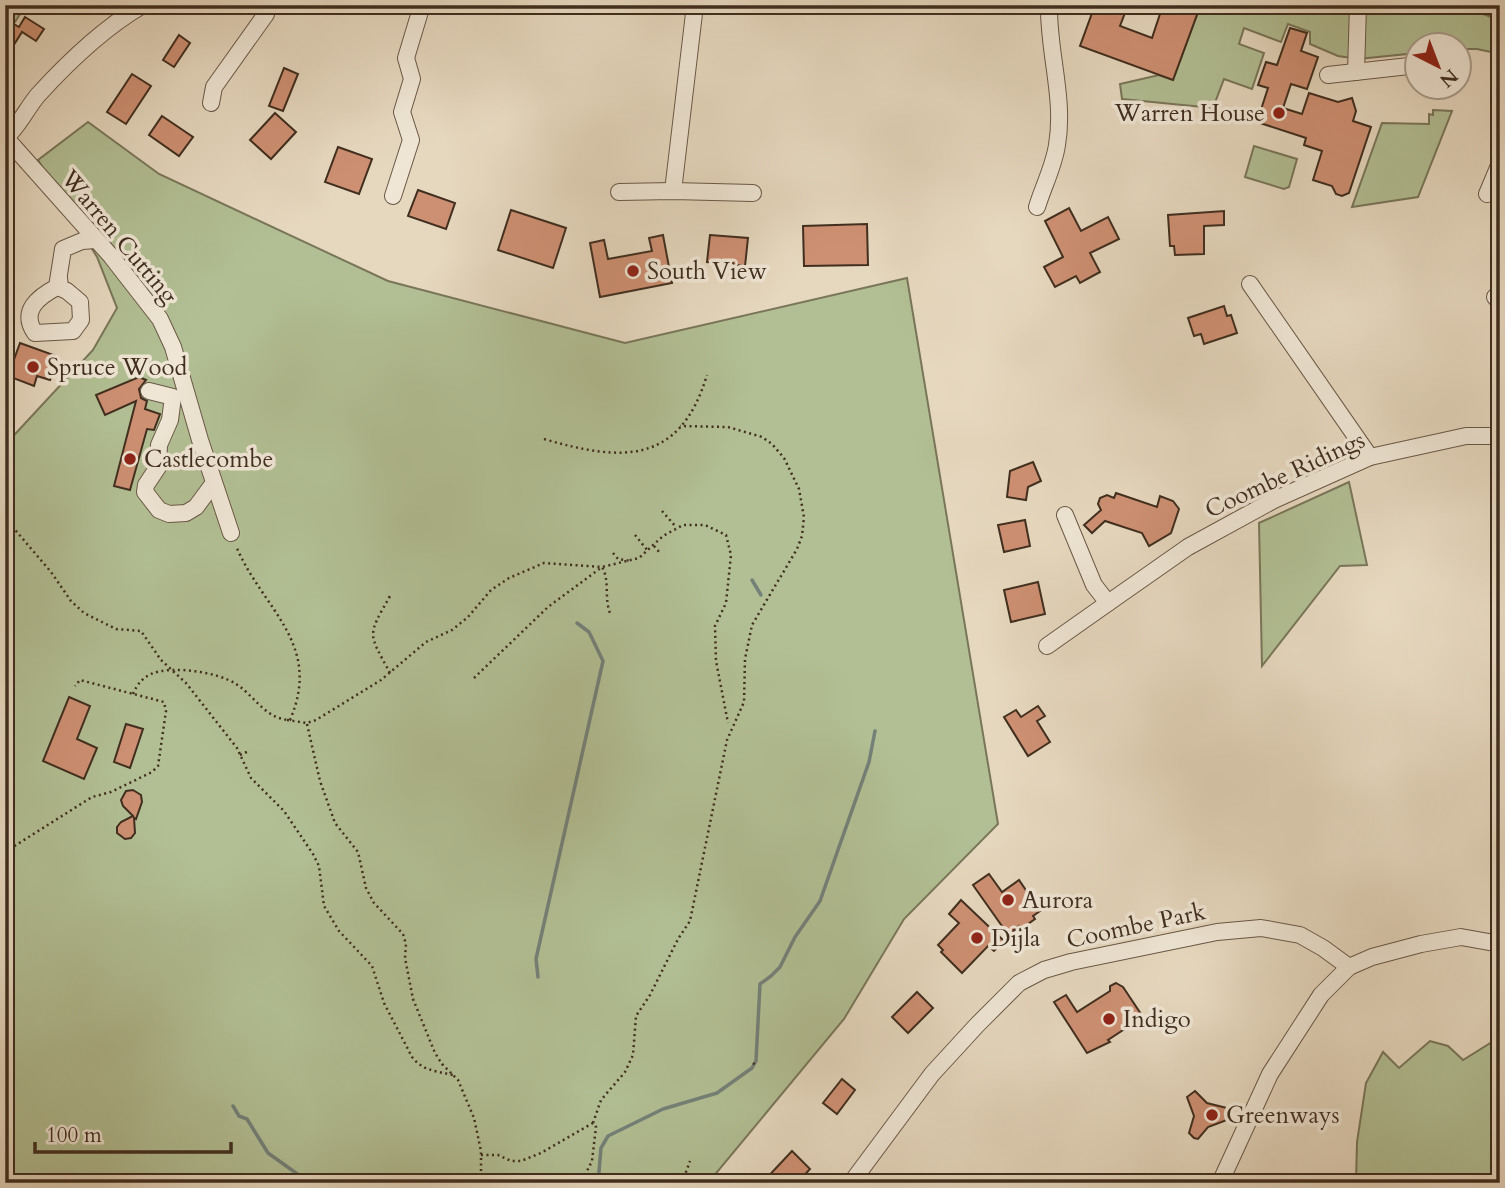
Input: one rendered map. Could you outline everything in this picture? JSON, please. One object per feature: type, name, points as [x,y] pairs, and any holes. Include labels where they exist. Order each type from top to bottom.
[{"type":"street","name":"Warren Cutting","points":[[143,5],[95,38],[61,71],[36,98],[6,138],[160,319],[173,346],[213,484],[231,533]]},
{"type":"street","points":[[211,103],[214,87],[266,14],[268,5]]},
{"type":"street","points":[[393,197],[411,140],[402,112],[412,79],[406,58],[422,5]]},
{"type":"street","points":[[673,191],[695,5]]},
{"type":"street","points":[[1037,207],[1057,147],[1059,114],[1056,71],[1048,24],[1049,5]]},
{"type":"street","points":[[1356,72],[1358,5]]},
{"type":"street","points":[[1486,5],[1500,10]]},
{"type":"street","points":[[1328,75],[1404,67]]},
{"type":"street","points":[[1487,194],[1500,163]]},
{"type":"street","points":[[619,192],[753,193]]},
{"type":"street","points":[[59,278],[63,249],[88,239],[95,240]]},
{"type":"street","points":[[1250,284],[1370,457]]},
{"type":"street","points":[[149,391],[173,397],[170,420],[159,446],[158,467],[146,485],[145,492],[151,502],[159,510],[169,514],[187,513],[197,506],[213,484]]},
{"type":"street","name":"Coombe Ridings","points":[[1047,646],[1188,547],[1274,500],[1370,457],[1466,436],[1500,436]]},
{"type":"street","points":[[1065,515],[1094,585],[1108,603]]},
{"type":"street","name":"Coombe Park","points":[[851,1183],[932,1074],[950,1054],[1019,984],[1044,970],[1071,961],[1217,932],[1261,928],[1300,935],[1349,967]]},
{"type":"street","points":[[1220,1183],[1270,1074],[1321,995],[1349,967],[1372,957],[1461,937],[1500,944]]},
{"type":"path","points":[[544,439],[605,453],[658,446],[695,408],[707,375]]},
{"type":"path","points":[[581,1183],[592,1161],[596,1128],[593,1124],[601,1100],[625,1072],[632,1055],[636,1016],[690,921],[727,740],[744,702],[745,659],[752,625],[802,536],[804,517],[799,489],[784,458],[772,444],[762,437],[728,427],[680,426]]},
{"type":"path","points":[[662,511],[676,527]]},
{"type":"path","points":[[5,518],[77,607],[108,626],[141,631],[161,660],[197,696],[240,755],[251,778],[284,811],[313,854],[319,866],[324,906],[339,931],[372,965],[384,1003],[412,1057],[418,1065],[428,1070],[453,1075]]},
{"type":"path","points":[[133,694],[139,682],[152,674],[173,671],[210,674],[234,682],[265,710],[287,720],[307,723],[390,673],[426,642],[452,630],[485,596],[509,578],[544,563],[602,567],[631,561],[648,551],[676,527],[696,524],[712,527],[726,535],[730,544],[726,603],[715,626],[716,662],[728,723]]},
{"type":"path","points":[[231,533],[254,583],[290,634],[298,653],[300,683],[296,706],[290,720],[287,720]]},
{"type":"path","points":[[635,535],[648,551]]},
{"type":"path","points":[[653,547],[660,553]]},
{"type":"path","points":[[612,553],[618,559],[631,561]]},
{"type":"path","points":[[602,567],[606,573],[606,598],[611,613]]},
{"type":"path","points":[[474,678],[548,607],[602,567]]},
{"type":"path","points":[[390,596],[376,621],[372,636],[390,673]]},
{"type":"path","points":[[5,851],[92,797],[111,792],[152,772],[158,766],[166,711],[163,702],[80,680],[75,686]]},
{"type":"path","points":[[307,723],[313,757],[328,807],[335,823],[358,852],[366,888],[374,903],[403,934],[413,999],[435,1053],[442,1065],[458,1080],[474,1118],[481,1154],[481,1183]]},
{"type":"path","points":[[240,755],[249,751]]},
{"type":"path","points":[[481,1154],[521,1161],[593,1124]]},
{"type":"path","points":[[682,1183],[690,1161]]},
{"type":"green space","points":[[5,5],[26,5],[15,22],[5,16]]},
{"type":"green space","points":[[1181,5],[1457,5],[1500,20],[1500,54],[1474,49],[1474,32],[1404,32],[1404,54],[1358,59],[1338,56],[1310,44],[1310,32],[1288,24],[1281,42],[1244,28],[1239,44],[1264,53],[1252,89],[1224,79],[1213,108],[1122,99],[1120,84],[1159,75],[1173,80],[1198,12]]},
{"type":"green space","points":[[1433,110],[1452,111],[1418,197],[1352,207],[1382,123],[1429,124],[1429,114],[1433,115]]},
{"type":"green space","points":[[88,122],[159,174],[388,281],[625,343],[907,278],[998,824],[904,919],[844,1019],[708,1183],[5,1183],[5,445],[93,350],[117,308],[97,257],[38,160]]},
{"type":"green space","points":[[1254,146],[1297,159],[1289,187],[1284,189],[1245,177]]},
{"type":"green space","points":[[1349,482],[1367,565],[1340,566],[1262,666],[1259,523]]},
{"type":"green space","points":[[1500,1037],[1500,1183],[1356,1183],[1357,1142],[1366,1083],[1383,1052],[1399,1068],[1430,1041],[1448,1046],[1463,1060]]},
{"type":"building","points":[[1095,5],[1128,5],[1120,26],[1152,38],[1163,5],[1181,5],[1198,12],[1173,80],[1080,46]]},
{"type":"building","points":[[25,17],[44,29],[36,41],[22,32],[5,59],[5,19],[19,27]]},
{"type":"building","name":"Warren House","points":[[1290,28],[1307,33],[1301,51],[1318,57],[1307,89],[1291,84],[1283,108],[1302,114],[1309,93],[1338,102],[1352,98],[1356,111],[1353,121],[1371,127],[1349,193],[1342,196],[1336,194],[1332,186],[1313,180],[1322,151],[1304,145],[1306,138],[1257,122],[1268,88],[1258,85],[1266,62],[1277,65]]},
{"type":"building","points":[[179,35],[190,43],[174,67],[163,60]]},
{"type":"building","points":[[284,68],[298,74],[283,111],[269,106]]},
{"type":"building","points":[[132,74],[151,86],[126,124],[107,112]]},
{"type":"building","points":[[275,113],[296,132],[271,159],[250,140]]},
{"type":"building","points":[[162,116],[193,137],[179,156],[149,135]]},
{"type":"building","points":[[338,147],[372,159],[359,194],[325,182]]},
{"type":"building","points":[[418,190],[455,203],[446,229],[408,216]]},
{"type":"building","points":[[1069,208],[1081,231],[1108,217],[1119,239],[1090,253],[1100,272],[1080,283],[1076,276],[1055,287],[1044,267],[1063,257],[1045,221]]},
{"type":"building","points":[[511,210],[566,228],[553,268],[498,250]]},
{"type":"building","points":[[1224,211],[1224,225],[1204,226],[1204,254],[1175,255],[1174,246],[1170,246],[1168,215]]},
{"type":"building","points":[[867,224],[868,265],[804,266],[803,226]]},
{"type":"building","name":"South View","points":[[663,235],[672,283],[600,297],[590,243],[604,240],[608,259],[652,251],[649,238]]},
{"type":"building","points":[[710,235],[748,238],[745,266],[707,262]]},
{"type":"building","points":[[1224,306],[1227,316],[1231,315],[1237,333],[1204,344],[1201,334],[1194,336],[1188,318]]},
{"type":"building","name":"Spruce Wood","points":[[20,343],[59,357],[50,380],[37,376],[34,386],[8,376]]},
{"type":"building","name":"Castlecombe","points":[[139,377],[146,380],[139,389],[141,398],[147,401],[145,409],[160,414],[154,430],[147,429],[130,490],[114,486],[136,401],[105,415],[96,395]]},
{"type":"building","points":[[1033,462],[1041,481],[1028,487],[1026,500],[1007,497],[1010,471]]},
{"type":"building","points":[[1116,493],[1157,507],[1160,496],[1173,501],[1179,509],[1171,533],[1149,546],[1142,533],[1105,521],[1092,533],[1084,525],[1101,510],[1098,504],[1100,498],[1107,495],[1114,498]]},
{"type":"building","points":[[1025,520],[1030,546],[1004,552],[998,525]]},
{"type":"building","points":[[1038,582],[1045,614],[1011,622],[1004,590]]},
{"type":"building","points":[[69,697],[90,706],[77,739],[97,748],[84,779],[43,761]]},
{"type":"building","points":[[1038,706],[1045,716],[1037,721],[1050,742],[1028,756],[1004,717],[1016,710],[1021,717]]},
{"type":"building","points":[[126,724],[143,729],[130,768],[114,762]]},
{"type":"building","points":[[133,790],[141,795],[142,802],[136,819],[134,818],[135,833],[131,838],[125,839],[117,833],[117,827],[133,816],[121,800],[126,791]]},
{"type":"building","name":"Aurora","points":[[989,874],[1002,892],[1019,880],[1040,911],[1033,916],[1035,919],[1021,929],[1019,926],[1009,936],[973,885]]},
{"type":"building","name":"Dijla","points":[[961,900],[1004,941],[994,951],[988,946],[962,973],[941,952],[943,950],[938,945],[959,923],[949,914]]},
{"type":"building","name":"Indigo","points":[[1116,983],[1123,987],[1143,1017],[1108,1040],[1110,1042],[1087,1053],[1054,1002],[1066,995],[1077,1012],[1110,991],[1110,986]]},
{"type":"building","points":[[917,992],[933,1008],[908,1033],[892,1017]]},
{"type":"building","points":[[842,1079],[855,1090],[837,1114],[823,1103]]},
{"type":"building","name":"Greenways","points":[[1195,1091],[1207,1103],[1231,1109],[1232,1114],[1227,1120],[1208,1127],[1198,1139],[1189,1133],[1194,1116],[1187,1097]]},
{"type":"building","points":[[792,1151],[810,1169],[797,1183],[762,1183]]},
{"type":"waterway","points":[[752,580],[761,595]]},
{"type":"waterway","points":[[538,977],[536,959],[603,661],[589,632],[577,623]]},
{"type":"waterway","points":[[598,1183],[601,1148],[608,1136],[663,1109],[717,1093],[752,1068],[756,1061],[760,984],[780,967],[795,937],[820,901],[869,762],[875,731]]},
{"type":"waterway","points":[[233,1106],[239,1116],[247,1119],[268,1153],[310,1183]]},
{"type":"place","name":"Warren House","points":[[1279,113]]},
{"type":"place","name":"South View","points":[[633,271]]},
{"type":"place","name":"Spruce Wood","points":[[33,367]]},
{"type":"place","name":"Castlecombe","points":[[130,459]]},
{"type":"place","name":"Aurora","points":[[1008,900]]},
{"type":"place","name":"Dijla","points":[[977,938]]},
{"type":"place","name":"Indigo","points":[[1109,1019]]},
{"type":"place","name":"Greenways","points":[[1212,1115]]}]
